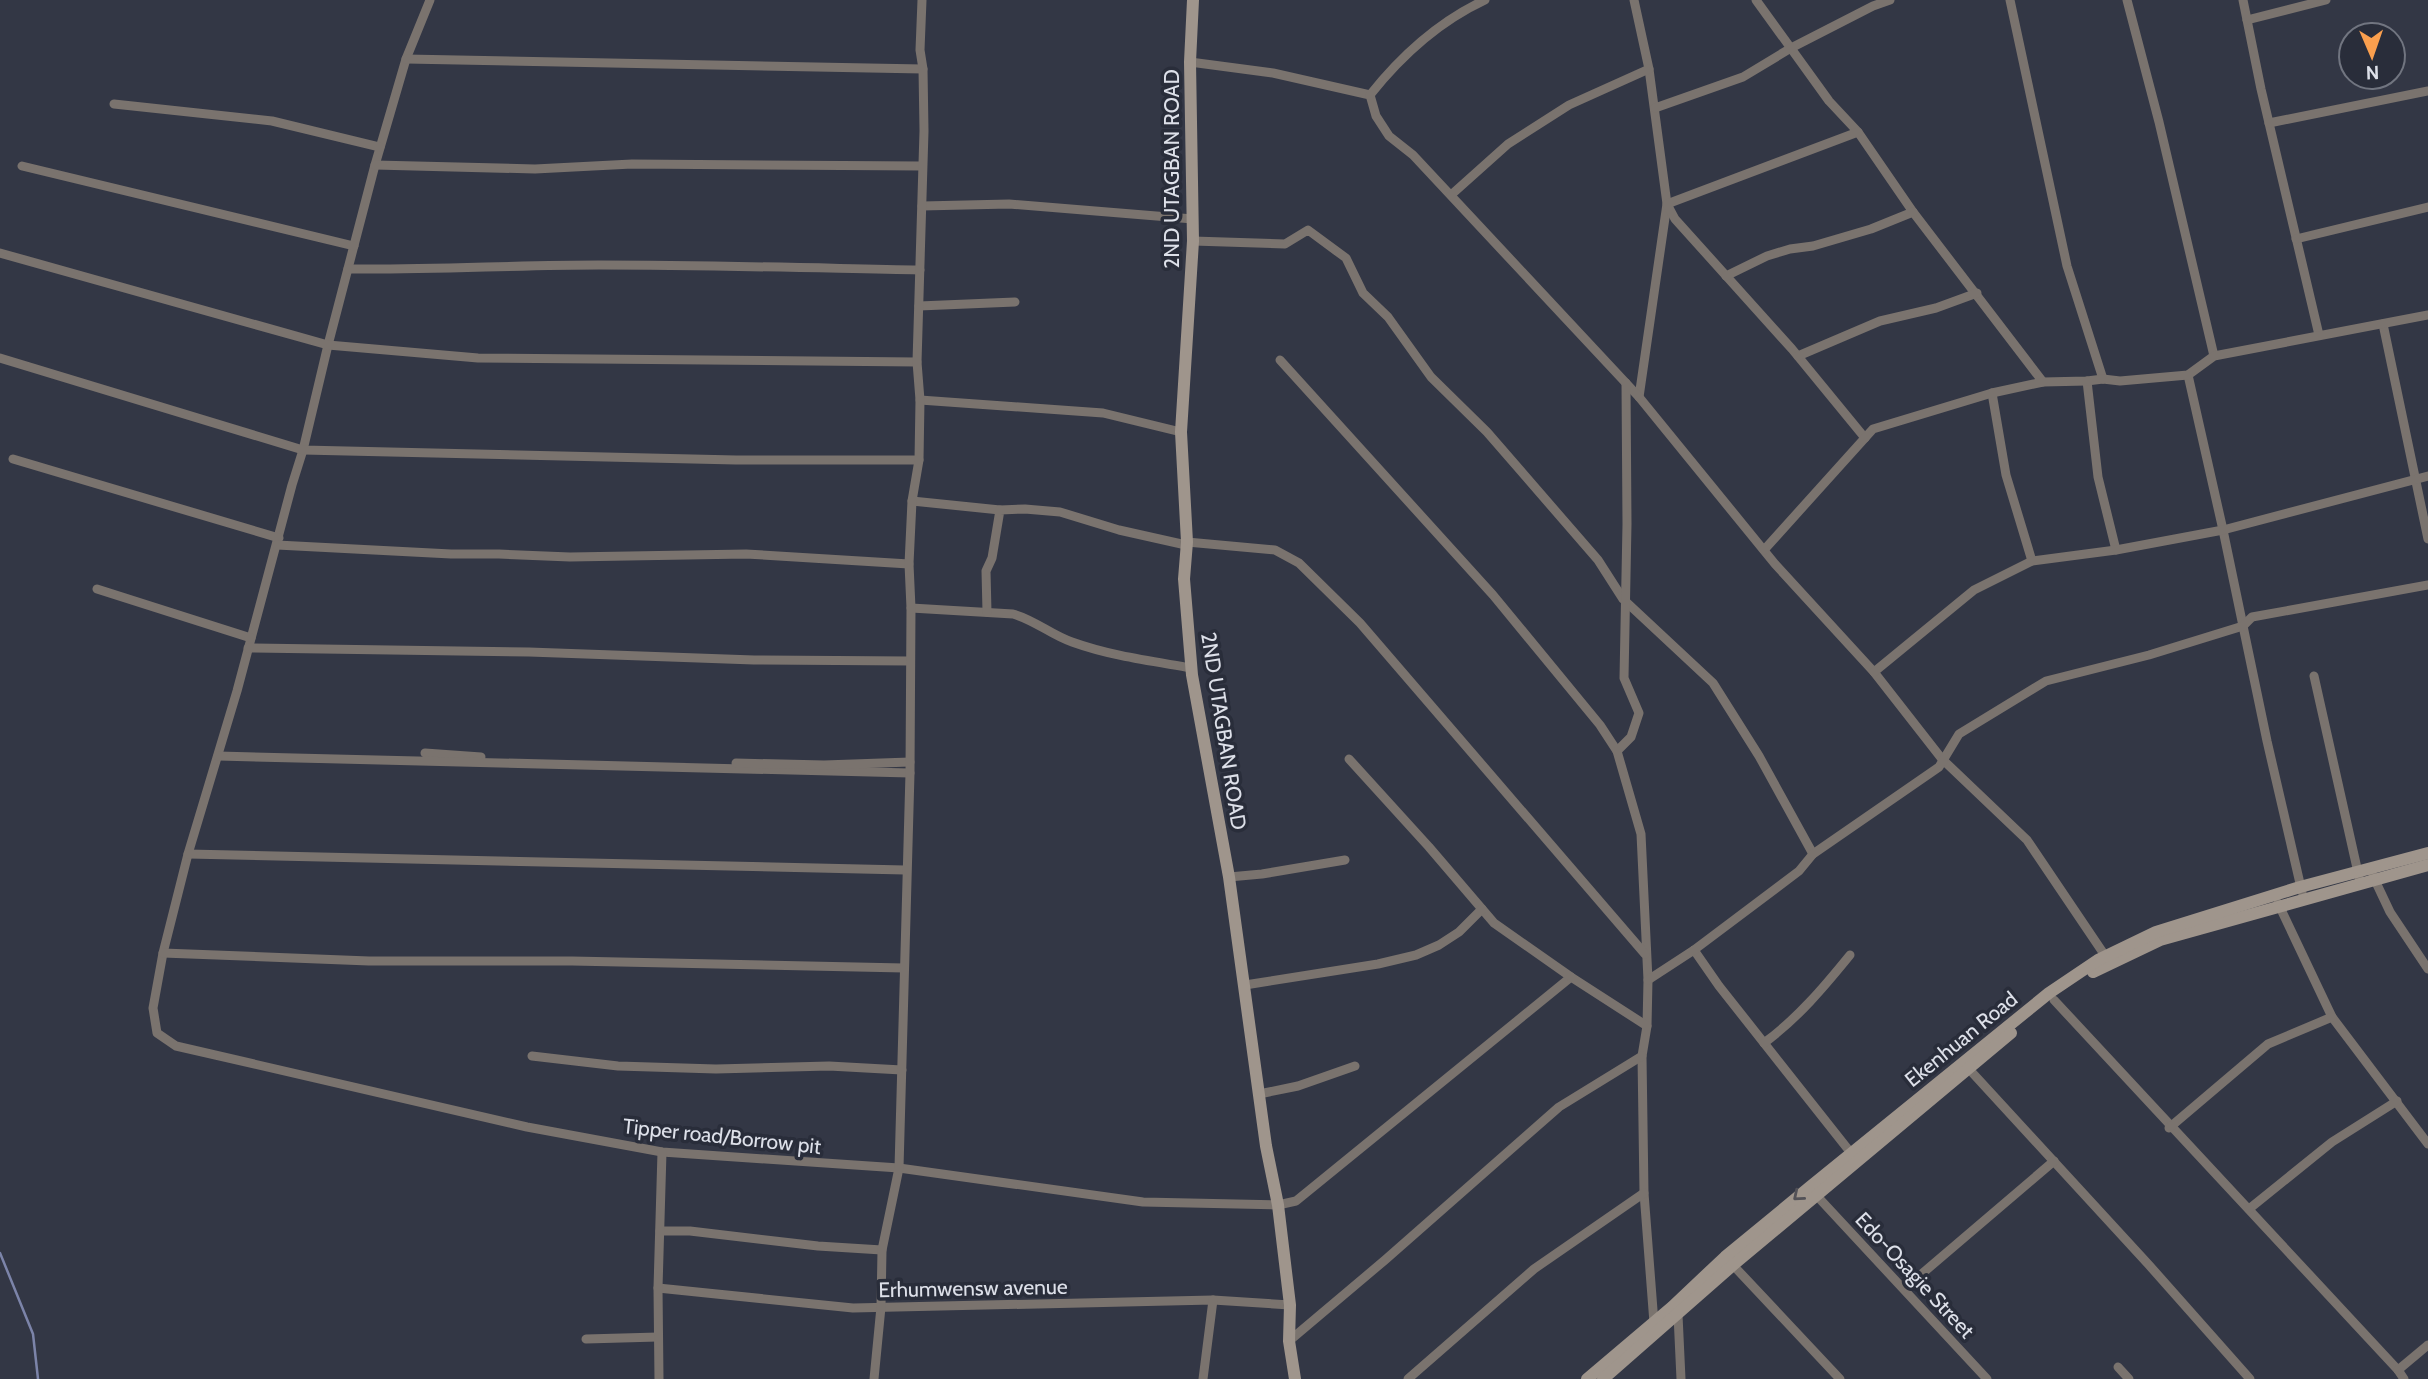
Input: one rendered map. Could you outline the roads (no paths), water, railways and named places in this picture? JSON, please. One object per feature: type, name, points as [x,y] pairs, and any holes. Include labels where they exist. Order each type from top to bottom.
[{"type":"main road","name":"2ND UTAGBAN ROAD","points":[[1192,0],[1193,242],[1181,432],[1186,543],[1184,579],[1191,668],[1229,877],[1266,1146],[1278,1205],[1290,1305],[1289,1340],[1295,1379]]},
{"type":"main road","name":"Ekenhuan Road","points":[[1587,1379],[1729,1261],[1851,1153],[2049,993],[2156,932],[2276,901],[2428,853]]},
{"type":"main road","name":"Ekenhuan Road","points":[[2365,875],[2428,865]]},
{"type":"main road","name":"Ekenhuan Road","points":[[1603,1379],[1678,1315],[1729,1261],[1817,1196],[1968,1068],[2107,959]]},
{"type":"street","points":[[430,0],[406,59],[380,147],[303,450],[218,756],[188,853],[163,953],[369,961],[904,968]]},
{"type":"street","points":[[874,1379],[881,1307],[882,1250],[898,1168],[902,1070],[908,887],[905,870],[910,774],[912,608],[909,564],[912,501],[919,460],[920,400],[917,362],[922,206],[922,0]]},
{"type":"street","points":[[1370,95],[1394,65],[1460,12],[1485,0]]},
{"type":"street","points":[[1634,0],[1650,69],[1667,204],[1639,397]]},
{"type":"street","points":[[1756,0],[1829,101],[1858,132],[1913,212],[2043,382]]},
{"type":"street","points":[[1655,108],[1743,77],[1791,48],[1890,0]]},
{"type":"street","points":[[2010,0],[2067,266],[2103,379]]},
{"type":"street","points":[[2127,0],[2214,356]]},
{"type":"street","points":[[2243,0],[2319,335]]},
{"type":"street","points":[[2247,20],[2326,0]]},
{"type":"street","points":[[406,59],[923,69]]},
{"type":"street","points":[[1191,62],[1273,73],[1370,95]]},
{"type":"street","points":[[1451,195],[1508,144],[1538,124],[1569,105],[1650,69]]},
{"type":"street","points":[[2269,123],[2428,91]]},
{"type":"street","points":[[1370,95],[1376,116],[1389,135],[1413,155],[1639,397],[1763,550],[1874,672],[1942,759],[2027,840],[2107,959]]},
{"type":"street","points":[[114,104],[272,121],[380,147]]},
{"type":"street","points":[[1667,204],[1858,132]]},
{"type":"street","points":[[375,165],[535,169],[632,164],[922,166]]},
{"type":"street","points":[[22,166],[354,246]]},
{"type":"street","points":[[922,206],[1010,204],[1193,219]]},
{"type":"street","points":[[1667,204],[1675,219],[1798,356],[1865,438]]},
{"type":"street","points":[[2296,239],[2428,207]]},
{"type":"street","points":[[1726,276],[1790,248],[1813,246],[1848,236],[1913,212]]},
{"type":"street","points":[[1193,242],[1285,244],[1308,230],[1346,258],[1363,293],[1388,317],[1431,377],[1487,432],[1598,560],[1623,599],[1713,683],[1759,756],[1813,854]]},
{"type":"street","points":[[0,253],[328,345],[478,358],[917,362]]},
{"type":"street","points":[[348,269],[442,270],[502,265],[600,265],[920,270]]},
{"type":"street","points":[[1798,356],[1880,321],[1936,309],[1977,293]]},
{"type":"street","points":[[919,306],[1015,302]]},
{"type":"street","points":[[1763,550],[1873,429],[1992,393],[2043,382],[2087,382],[2103,379],[2120,381],[2188,374],[2214,356],[2428,315]]},
{"type":"street","points":[[2384,324],[2428,539]]},
{"type":"street","points":[[0,358],[303,450],[736,460],[919,460]]},
{"type":"street","points":[[1280,360],[1493,595],[1600,725],[1618,751],[1641,834],[1648,980],[1647,1026],[1642,1056],[1644,1193],[1654,1323]]},
{"type":"street","points":[[2188,374],[2302,893]]},
{"type":"street","points":[[2087,382],[2098,477],[2116,550]]},
{"type":"street","points":[[1618,751],[1631,737],[1639,713],[1623,678],[1627,524],[1626,383]]},
{"type":"street","points":[[1992,393],[2006,475],[2032,561]]},
{"type":"street","points":[[920,400],[1102,413],[1181,432]]},
{"type":"street","points":[[13,459],[278,542],[451,554],[570,558],[746,554],[909,564]]},
{"type":"street","points":[[1874,672],[1975,590],[2032,561],[2116,550],[2223,530],[2428,476]]},
{"type":"street","points":[[912,501],[1000,510],[1060,512],[1119,530],[1186,543],[1275,550],[1299,563],[1360,623],[1646,954]]},
{"type":"street","points":[[987,612],[986,571],[992,558],[1000,510]]},
{"type":"street","points":[[1648,980],[1694,950],[1798,871],[1813,854],[1939,767],[1959,734],[2046,681],[2243,626],[2252,617],[2428,584]]},
{"type":"street","points":[[97,589],[250,643],[754,660],[910,661]]},
{"type":"street","points":[[912,608],[1013,614],[1028,618],[1070,642],[1112,654],[1191,668]]},
{"type":"street","points":[[2314,676],[2365,875],[2428,969]]},
{"type":"street","points":[[425,753],[535,761],[635,763],[824,765],[910,762]]},
{"type":"street","points":[[218,756],[910,774]]},
{"type":"street","points":[[1349,759],[1494,923],[1570,977],[1647,1026]]},
{"type":"street","points":[[188,853],[905,870]]},
{"type":"street","points":[[422,859],[822,866],[905,870]]},
{"type":"street","points":[[1229,877],[1345,860]]},
{"type":"street","points":[[2276,901],[2332,1017],[2428,1144]]},
{"type":"street","points":[[1245,985],[1378,964],[1416,955],[1459,932],[1482,909]]},
{"type":"street","points":[[1694,950],[1851,1153]]},
{"type":"street","name":"Tipper road/Borrow pit","points":[[163,953],[153,1008],[157,1033],[176,1045],[527,1127],[662,1152],[898,1168],[1143,1202],[1278,1205]]},
{"type":"street","points":[[1764,1043],[1785,1028],[1850,955]]},
{"type":"street","points":[[1278,1205],[1296,1201],[1570,977]]},
{"type":"street","points":[[2054,1000],[2404,1379]]},
{"type":"street","points":[[2169,1128],[2268,1044],[2332,1017]]},
{"type":"street","points":[[532,1056],[618,1066],[716,1069],[829,1066],[902,1070]]},
{"type":"street","points":[[1289,1340],[1405,1243],[1559,1107],[1642,1056]]},
{"type":"street","points":[[1259,1094],[1298,1086],[1355,1066]]},
{"type":"street","points":[[1968,1068],[2250,1379]]},
{"type":"street","points":[[2249,1209],[2332,1142],[2398,1101]]},
{"type":"street","points":[[659,1379],[658,1288],[662,1152]]},
{"type":"street","points":[[1903,1289],[2054,1161]]},
{"type":"street","points":[[1408,1379],[1534,1269],[1644,1193]]},
{"type":"street","name":"Edo-Osagie Street","points":[[1817,1196],[1987,1379]]},
{"type":"street","points":[[660,1231],[690,1231],[818,1246],[882,1250]]},
{"type":"street","points":[[1729,1261],[1840,1379]]},
{"type":"street","name":"Erhumwensw avenue","points":[[658,1288],[839,1307],[1213,1300],[1290,1305]]},
{"type":"street","points":[[1203,1379],[1213,1300]]},
{"type":"street","points":[[1678,1315],[1681,1379]]},
{"type":"street","points":[[586,1339],[658,1337]]},
{"type":"street","points":[[2398,1370],[2428,1345]]},
{"type":"street","points":[[2118,1367],[2129,1379]]},
{"type":"waterway","points":[[0,1253],[33,1334],[38,1379]]}]
